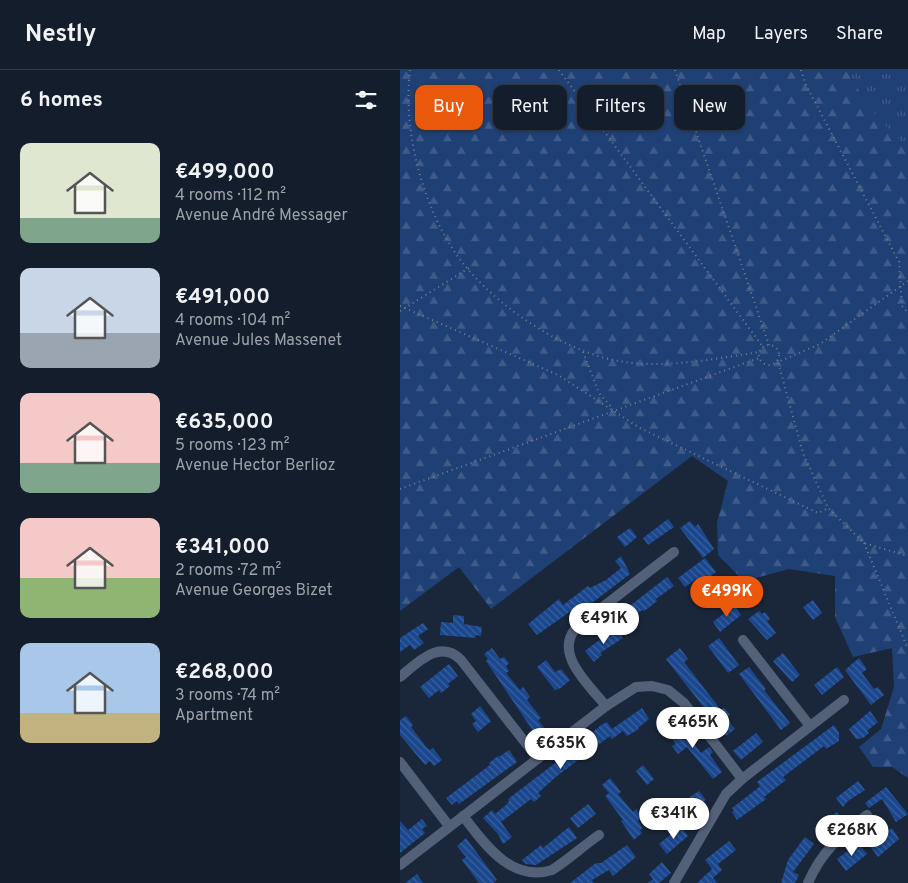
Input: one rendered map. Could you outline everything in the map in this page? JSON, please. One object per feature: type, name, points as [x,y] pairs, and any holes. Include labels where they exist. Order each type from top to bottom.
[{"type":"street","points":[[606,706],[571,660],[569,649],[572,633],[577,627],[674,552]]},
{"type":"street","points":[[743,640],[810,726]]},
{"type":"street","points":[[400,677],[432,653],[445,651],[456,655],[538,759]]},
{"type":"street","points":[[400,864],[606,706],[636,687],[652,686],[668,690],[684,703],[742,779]]},
{"type":"street","points":[[674,883],[721,801],[742,779],[844,700]]},
{"type":"street","points":[[400,762],[449,826]]},
{"type":"street","points":[[808,883],[816,866],[832,844],[867,815]]},
{"type":"street","points":[[463,816],[502,865],[520,876],[534,876],[552,870],[599,835]]},
{"type":"path","points":[[410,70],[407,91],[411,129],[420,173],[434,214],[454,251],[488,289],[552,337],[582,352],[615,360],[650,364],[697,362],[760,352]]},
{"type":"path","points":[[559,70],[763,347]]},
{"type":"path","points":[[675,70],[769,345],[779,350],[778,362],[803,453],[828,508],[864,543],[908,649]]},
{"type":"path","points":[[800,70],[806,85],[899,262],[899,286],[902,306],[908,313]]},
{"type":"path","points":[[400,311],[469,268]]},
{"type":"path","points":[[759,358],[767,366],[820,344],[908,280]]},
{"type":"path","points":[[400,306],[558,374],[640,428],[818,513],[828,508]]},
{"type":"path","points":[[759,358],[763,347],[769,345]]},
{"type":"path","points":[[582,352],[599,393],[614,411]]},
{"type":"path","points":[[400,489],[759,358]]},
{"type":"path","points":[[864,543],[908,556]]},
{"type":"green space","points":[[400,70],[846,70],[873,112],[908,149],[908,778],[892,767],[873,767],[859,747],[881,729],[894,687],[892,648],[853,657],[835,617],[835,576],[789,569],[744,581],[718,555],[717,523],[728,481],[692,456],[491,609],[459,567],[400,611]]},
{"type":"green space","points":[[846,70],[908,70],[908,150],[874,114]]},
{"type":"building","points":[[668,519],[674,527],[648,545],[643,538]]},
{"type":"building","points":[[690,521],[695,527],[698,524],[714,549],[703,558],[680,528]]},
{"type":"building","points":[[630,528],[637,537],[625,547],[617,537]]},
{"type":"building","points":[[621,556],[630,574],[580,612],[579,610],[573,614],[571,611],[537,635],[528,624],[559,599],[563,605],[588,586],[590,588],[606,580],[621,568],[615,561]]},
{"type":"building","points":[[705,558],[716,572],[700,584],[696,579],[685,587],[678,578]]},
{"type":"building","points":[[667,577],[674,586],[656,599],[657,601],[651,606],[644,611],[642,610],[624,624],[618,615]]},
{"type":"building","points":[[813,600],[822,613],[813,620],[803,607]]},
{"type":"building","points":[[734,605],[741,615],[720,632],[713,622]]},
{"type":"building","points":[[759,611],[762,614],[765,612],[770,619],[767,621],[776,633],[767,640],[748,619]]},
{"type":"building","points":[[453,615],[464,616],[464,624],[482,627],[481,636],[476,635],[475,638],[440,635],[441,622],[453,623]]},
{"type":"building","points":[[423,623],[428,629],[418,636],[424,643],[414,650],[410,645],[400,652],[400,638]]},
{"type":"building","points":[[615,628],[623,638],[600,653],[602,655],[594,662],[585,651]]},
{"type":"building","points":[[719,638],[739,665],[728,673],[708,646]]},
{"type":"building","points":[[492,648],[500,659],[504,657],[509,663],[506,666],[509,671],[506,673],[520,690],[523,687],[530,697],[527,700],[541,718],[538,720],[546,730],[537,737],[486,661],[488,659],[484,654]]},
{"type":"building","points":[[680,648],[688,659],[684,662],[721,710],[724,708],[730,715],[726,718],[735,729],[726,736],[666,659]]},
{"type":"building","points":[[783,653],[800,675],[792,682],[773,661]]},
{"type":"building","points":[[859,658],[867,669],[862,673],[874,689],[878,687],[884,695],[871,705],[845,670]]},
{"type":"building","points":[[546,660],[555,672],[561,669],[570,680],[561,688],[555,690],[537,667]]},
{"type":"building","points":[[449,664],[458,676],[441,693],[439,690],[429,698],[420,687]]},
{"type":"building","points":[[749,667],[790,723],[781,730],[739,674]]},
{"type":"building","points":[[837,667],[844,677],[822,695],[814,685]]},
{"type":"building","points":[[480,706],[491,721],[478,732],[472,724],[476,721],[471,714]]},
{"type":"building","points":[[642,708],[649,719],[639,729],[627,736],[623,731],[612,739],[610,736],[557,776],[538,793],[541,796],[534,802],[531,799],[501,822],[512,837],[503,844],[498,834],[483,818],[492,810],[495,814],[506,805],[509,801],[508,799],[567,754],[601,725],[607,722],[612,729]]},
{"type":"building","points":[[870,711],[878,722],[867,731],[869,733],[863,738],[856,739],[849,729]]},
{"type":"building","points":[[406,716],[413,725],[411,727],[427,748],[430,750],[433,748],[442,760],[434,766],[430,761],[425,765],[400,735],[400,720]]},
{"type":"building","points":[[676,720],[701,753],[709,747],[713,752],[710,755],[722,772],[713,779],[687,747],[678,754],[672,746],[676,744],[665,728]]},
{"type":"building","points":[[834,725],[839,733],[839,741],[826,749],[824,746],[783,777],[786,780],[764,797],[766,799],[737,820],[732,812],[734,810],[732,808],[760,786],[757,782]]},
{"type":"building","points":[[756,733],[763,742],[741,760],[733,751]]},
{"type":"building","points":[[509,750],[517,762],[459,804],[457,801],[452,805],[446,798],[490,765],[489,763],[498,756]]},
{"type":"building","points":[[643,765],[654,779],[647,785],[636,771]]},
{"type":"building","points":[[610,778],[621,792],[618,794],[633,812],[636,809],[642,817],[638,821],[643,828],[640,830],[642,833],[634,840],[621,821],[623,820],[605,796],[609,793],[602,785]]},
{"type":"building","points":[[858,781],[865,790],[848,801],[843,807],[836,798]]},
{"type":"building","points":[[886,787],[908,814],[896,822],[882,799],[869,808],[865,803]]},
{"type":"building","points":[[699,791],[706,800],[679,821],[670,810]]},
{"type":"building","points":[[588,804],[596,814],[578,828],[570,818]]},
{"type":"building","points":[[837,812],[844,822],[821,839],[814,828]]},
{"type":"building","points":[[422,819],[427,826],[422,829],[425,833],[400,853],[400,821],[408,830]]},
{"type":"building","points":[[681,826],[688,836],[667,854],[659,844]]},
{"type":"building","points":[[569,827],[577,838],[536,865],[526,864],[522,860],[541,845],[543,848]]},
{"type":"building","points":[[892,828],[899,839],[878,857],[869,845]]},
{"type":"building","points":[[805,837],[814,844],[793,872],[799,875],[795,883],[781,883],[788,860]]},
{"type":"building","points":[[466,838],[497,880],[493,883],[479,883],[462,860],[466,857],[457,846]]},
{"type":"building","points":[[729,841],[736,850],[718,864],[722,870],[713,878],[717,883],[697,883],[712,869],[705,860]]},
{"type":"building","points":[[858,843],[867,854],[846,871],[837,859]]},
{"type":"building","points":[[627,845],[636,857],[613,876],[609,870],[592,880],[594,883],[570,883],[596,863],[601,863]]},
{"type":"building","points":[[662,862],[671,873],[659,883],[648,883],[653,879],[649,874]]},
{"type":"building","points":[[417,874],[423,883],[405,883]]}]
